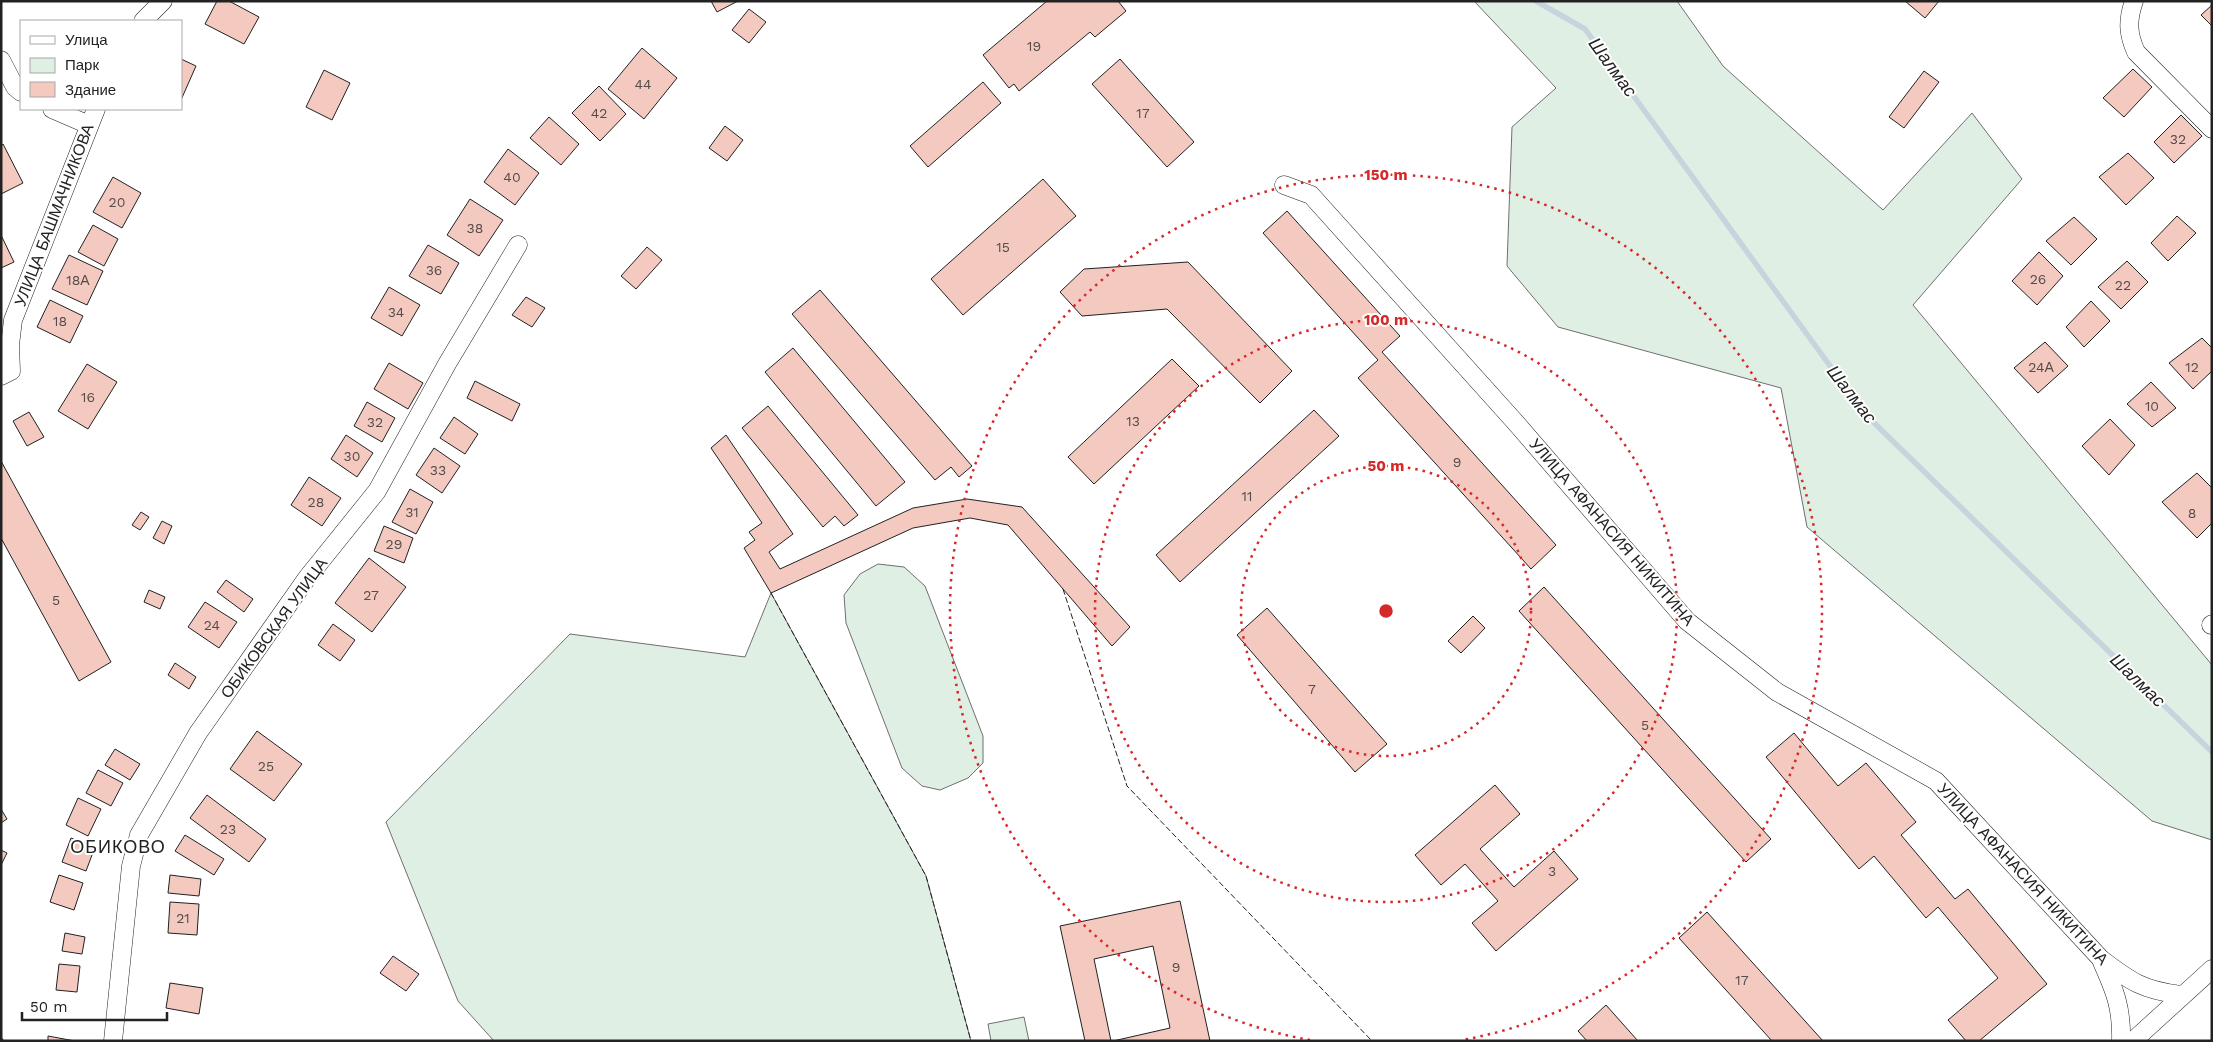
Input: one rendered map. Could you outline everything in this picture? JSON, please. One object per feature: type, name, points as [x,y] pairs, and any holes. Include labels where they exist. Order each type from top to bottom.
[{"type":"street","points":[[144,20],[163,1]]},
{"type":"street","points":[[2134,1],[2131,11],[2129,36],[2136,52],[2212,129]]},
{"type":"street","points":[[1,60],[20,91]]},
{"type":"street","points":[[57,110],[92,117]]},
{"type":"street","name":"УЛИЦА БАШМАЧНИКОВА","points":[[1,376],[11,371],[10,345],[13,320],[92,117]]},
{"type":"street","name":"УЛИЦА АФАНАСИЯ НИКИТИНА","points":[[1284,185],[1310,195],[1516,423],[1686,621],[1777,692],[1936,781],[2101,959],[2130,981],[2157,992],[2181,995]]},
{"type":"street","name":"ОБИКОВСКАЯ УЛИЦА","points":[[113,1041],[131,866],[139,835],[198,733],[307,578],[378,491],[447,364],[518,245]]},
{"type":"street","points":[[2101,959],[2118,996],[2122,1023],[2122,1041]]},
{"type":"street","points":[[2133,1041],[2181,995],[2212,969]]},
{"type":"green space","points":[[1474,1],[1677,1],[1723,66],[1883,210],[1972,113],[2022,179],[1913,305],[2212,665],[2212,840],[2152,821],[1807,527],[1781,388],[1558,327],[1507,266],[1512,127],[1556,88]]},
{"type":"green space","points":[[878,564],[904,567],[925,586],[983,736],[983,763],[968,778],[940,790],[922,786],[902,768],[846,623],[844,595],[860,574]]},
{"type":"green space","points":[[771,593],[926,876],[971,1041],[494,1041],[458,1001],[386,822],[570,634],[745,657]]},
{"type":"green space","points":[[1024,1017],[1029,1041],[991,1041],[988,1024]]},
{"type":"building","points":[[217,1],[229,1],[259,17],[244,44],[205,24]]},
{"type":"building","points":[[711,1],[738,1],[717,12]]},
{"type":"building","points":[[1047,1],[1118,1],[1126,11],[1095,37],[1090,32],[1019,91],[1014,84],[1009,88],[983,55]]},
{"type":"building","points":[[1905,1],[1939,1],[1925,18]]},
{"type":"building","points":[[2212,5],[2212,26],[2201,15]]},
{"type":"building","points":[[749,9],[766,22],[749,43],[732,30]]},
{"type":"building","points":[[642,48],[677,78],[644,119],[608,89]]},
{"type":"building","points":[[182,59],[196,66],[182,98]]},
{"type":"building","points":[[1120,59],[1194,142],[1167,167],[1092,84]]},
{"type":"building","points":[[2133,69],[2152,87],[2124,117],[2103,98]]},
{"type":"building","points":[[324,70],[350,83],[332,120],[306,107]]},
{"type":"building","points":[[1924,71],[1939,82],[1904,128],[1889,117]]},
{"type":"building","points":[[983,82],[1001,103],[928,167],[910,146]]},
{"type":"building","points":[[599,86],[626,114],[600,141],[572,113]]},
{"type":"building","points":[[2181,115],[2202,136],[2174,163],[2154,142]]},
{"type":"building","points":[[549,117],[579,144],[561,165],[530,138]]},
{"type":"building","points":[[725,126],[743,140],[727,161],[709,148]]},
{"type":"building","points":[[3,144],[23,183],[1,194],[1,146]]},
{"type":"building","points":[[508,149],[539,173],[515,205],[484,182]]},
{"type":"building","points":[[2128,153],[2154,178],[2126,205],[2099,177]]},
{"type":"building","points":[[113,177],[141,193],[122,228],[93,212]]},
{"type":"building","points":[[1043,179],[1076,216],[963,315],[931,279]]},
{"type":"building","points":[[470,199],[503,220],[479,256],[447,235]]},
{"type":"building","points":[[1287,211],[1400,336],[1382,352],[1556,545],[1531,569],[1358,378],[1378,360],[1263,233]]},
{"type":"building","points":[[2177,216],[2196,233],[2168,261],[2151,243]]},
{"type":"building","points":[[2074,217],[2097,239],[2071,265],[2046,241]]},
{"type":"building","points":[[93,225],[118,239],[104,266],[78,252]]},
{"type":"building","points":[[1,235],[14,262],[1,268]]},
{"type":"building","points":[[428,245],[459,263],[441,294],[409,276]]},
{"type":"building","points":[[647,247],[662,260],[636,289],[621,276]]},
{"type":"building","points":[[2039,252],[2063,276],[2037,305],[2012,281]]},
{"type":"building","points":[[69,255],[103,271],[87,305],[52,289]]},
{"type":"building","points":[[2127,261],[2148,282],[2121,309],[2098,287]]},
{"type":"building","points":[[1188,262],[1292,371],[1260,403],[1167,309],[1082,316],[1060,292],[1084,269]]},
{"type":"building","points":[[389,287],[420,305],[402,336],[371,318]]},
{"type":"building","points":[[820,290],[972,466],[959,477],[951,467],[935,480],[792,314]]},
{"type":"building","points":[[526,297],[545,308],[532,327],[512,315]]},
{"type":"building","points":[[50,300],[83,316],[70,343],[37,327]]},
{"type":"building","points":[[2091,301],[2110,321],[2084,347],[2066,327]]},
{"type":"building","points":[[2202,338],[2212,348],[2212,371],[2193,389],[2169,363]]},
{"type":"building","points":[[2045,342],[2068,366],[2038,393],[2014,368]]},
{"type":"building","points":[[793,348],[905,482],[876,506],[765,372]]},
{"type":"building","points":[[1172,359],[1199,386],[1094,484],[1068,457]]},
{"type":"building","points":[[389,363],[423,383],[408,409],[374,389]]},
{"type":"building","points":[[87,364],[117,382],[88,429],[58,411]]},
{"type":"building","points":[[475,381],[520,404],[512,421],[467,398]]},
{"type":"building","points":[[2151,382],[2176,408],[2152,427],[2127,404]]},
{"type":"building","points":[[367,402],[395,418],[382,442],[354,426]]},
{"type":"building","points":[[768,406],[858,515],[844,526],[835,516],[823,527],[742,428]]},
{"type":"building","points":[[1314,410],[1339,436],[1180,582],[1156,555]]},
{"type":"building","points":[[29,412],[44,437],[27,446],[13,421]]},
{"type":"building","points":[[454,417],[478,434],[465,454],[440,438]]},
{"type":"building","points":[[2110,419],[2135,445],[2109,475],[2082,446]]},
{"type":"building","points":[[346,435],[373,453],[357,477],[331,459]]},
{"type":"building","points":[[726,435],[793,534],[769,552],[780,569],[913,508],[967,499],[1022,507],[1130,627],[1112,646],[1008,525],[970,518],[913,528],[771,593],[744,548],[755,540],[749,532],[762,523],[711,448]]},
{"type":"building","points":[[434,448],[460,466],[442,493],[416,475]]},
{"type":"building","points":[[1,461],[111,662],[79,681],[1,538]]},
{"type":"building","points":[[2197,473],[2212,488],[2212,523],[2197,538],[2162,502]]},
{"type":"building","points":[[309,477],[341,498],[322,526],[291,505]]},
{"type":"building","points":[[410,489],[433,502],[416,534],[392,522]]},
{"type":"building","points":[[141,512],[149,517],[140,530],[132,525]]},
{"type":"building","points":[[162,521],[172,526],[164,544],[153,538]]},
{"type":"building","points":[[384,526],[413,538],[404,563],[374,551]]},
{"type":"building","points":[[369,558],[406,587],[372,632],[335,603]]},
{"type":"building","points":[[226,580],[253,599],[244,612],[217,592]]},
{"type":"building","points":[[1544,587],[1771,839],[1746,862],[1519,611]]},
{"type":"building","points":[[149,590],[165,597],[160,609],[144,602]]},
{"type":"building","points":[[205,602],[237,622],[219,648],[188,627]]},
{"type":"building","points":[[1267,608],[1387,744],[1355,772],[1237,635]]},
{"type":"building","points":[[1473,616],[1485,628],[1461,653],[1448,641]]},
{"type":"building","points":[[333,624],[355,640],[340,661],[318,645]]},
{"type":"building","points":[[175,663],[196,677],[189,689],[168,675]]},
{"type":"building","points":[[257,731],[302,764],[274,801],[230,769]]},
{"type":"building","points":[[1794,733],[1838,786],[1866,763],[1916,822],[1901,835],[1955,899],[1968,889],[2047,984],[1979,1041],[1966,1041],[1948,1020],[1998,978],[1938,907],[1926,918],[1874,856],[1859,869],[1766,757]]},
{"type":"building","points":[[115,749],[140,764],[130,780],[105,765]]},
{"type":"building","points":[[98,770],[123,783],[111,806],[86,793]]},
{"type":"building","points":[[1495,785],[1520,814],[1480,849],[1514,887],[1554,851],[1578,879],[1496,951],[1472,923],[1498,901],[1465,864],[1441,885],[1415,855]]},
{"type":"building","points":[[207,795],[266,839],[249,862],[190,818]]},
{"type":"building","points":[[78,798],[101,809],[88,836],[66,825]]},
{"type":"building","points":[[1,809],[7,819],[1,823]]},
{"type":"building","points":[[185,835],[224,859],[214,875],[175,851]]},
{"type":"building","points":[[71,838],[95,847],[86,871],[62,862]]},
{"type":"building","points":[[1,850],[7,853],[1,865]]},
{"type":"building","points":[[59,875],[83,883],[74,910],[50,902]]},
{"type":"building","points":[[170,875],[201,879],[199,896],[168,893]]},
{"type":"building","points":[[1180,901],[1210,1041],[1113,1041],[1170,1028],[1153,946],[1094,959],[1111,1041],[1085,1041],[1060,926]]},
{"type":"building","points":[[170,902],[199,904],[197,935],[168,933]]},
{"type":"building","points":[[1707,912],[1823,1041],[1772,1041],[1679,938]]},
{"type":"building","points":[[65,933],[85,937],[82,954],[62,951]]},
{"type":"building","points":[[393,956],[419,974],[406,991],[380,973]]},
{"type":"building","points":[[59,964],[80,966],[77,992],[56,990]]},
{"type":"building","points":[[170,983],[203,988],[199,1014],[166,1008]]},
{"type":"building","points":[[1606,1005],[1638,1041],[1587,1041],[1578,1031]]},
{"type":"building","points":[[48,1036],[75,1041],[48,1041]]},
{"type":"waterway","name":"Шалмас","points":[[1536,1],[1585,29],[1865,414],[2212,752]]},
{"type":"fence","points":[[1063,589],[1127,786],[1372,1041]]},
{"type":"fence","points":[[771,593],[926,876],[971,1041]]},
{"type":"fence","points":[[1,1037],[4,1041]]},
{"type":"district","name":"ОБИКОВО","points":[[118,846]]}]
